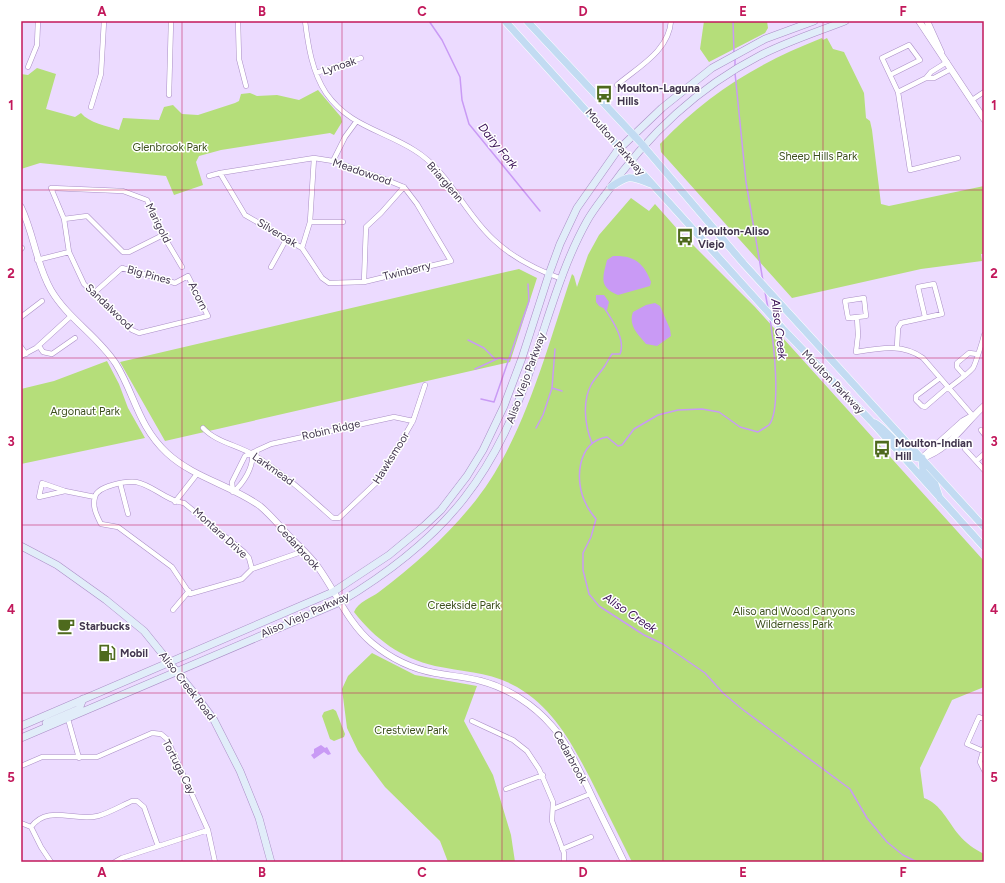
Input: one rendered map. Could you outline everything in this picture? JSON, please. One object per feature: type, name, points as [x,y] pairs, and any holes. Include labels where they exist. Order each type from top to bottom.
[{"type":"main road","name":"Moulton Parkway","points":[[505,21],[784,330],[871,421],[984,547]]},
{"type":"main road","name":"Moulton Parkway","points":[[527,21],[635,137],[744,264],[984,527]]},
{"type":"main road","name":"Aliso Viejo Parkway","points":[[21,726],[168,661],[333,592],[389,555],[424,526],[441,510],[467,476],[484,450],[504,406],[522,358],[549,274],[577,208],[621,148],[635,137],[662,108],[714,66],[757,43],[814,21]]},
{"type":"main road","name":"Aliso Viejo Parkway","points":[[21,738],[340,602],[373,582],[423,543],[442,525],[480,479],[508,429],[521,397],[562,279],[587,221],[631,160],[679,112],[714,84],[761,55],[845,21]]},
{"type":"main road","points":[[611,187],[623,179],[631,176],[653,185]]},
{"type":"main road","points":[[871,421],[884,427],[911,456],[922,458],[923,471],[935,484],[940,499]]},
{"type":"main road","name":"Aliso Creek Road","points":[[21,546],[57,565],[106,600],[144,631],[177,672],[214,720],[231,752],[255,806],[271,862]]},
{"type":"main road","points":[[38,732],[39,726],[79,709],[83,699]]},
{"type":"street","points":[[28,67],[37,45],[38,21]]},
{"type":"street","points":[[91,107],[101,74],[104,21]]},
{"type":"street","points":[[169,95],[171,21]]},
{"type":"street","points":[[238,21],[239,59],[246,86]]},
{"type":"street","name":"Briarglenn","points":[[304,21],[316,74],[326,93],[345,113],[356,122],[414,150],[436,168],[493,240],[524,262],[562,279]]},
{"type":"street","points":[[617,85],[661,48],[670,32],[671,21]]},
{"type":"street","points":[[919,21],[924,32],[952,69],[984,119]]},
{"type":"street","points":[[927,21],[945,60]]},
{"type":"street","points":[[890,75],[920,60],[909,45],[882,58],[890,75],[898,92],[910,170],[958,158]]},
{"type":"street","name":"Lynoak","points":[[316,74],[361,58]]},
{"type":"street","points":[[898,92],[926,78],[945,60]]},
{"type":"street","points":[[926,78],[934,78],[952,69]]},
{"type":"street","points":[[972,100],[984,92]]},
{"type":"street","points":[[333,161],[345,137],[356,122]]},
{"type":"street","points":[[302,248],[310,222],[314,158]]},
{"type":"street","name":"Meadowood","points":[[209,176],[314,158],[333,161],[404,186],[417,204],[451,261]]},
{"type":"street","name":"Silveroak","points":[[220,174],[245,215],[288,238],[302,248],[325,281],[329,283],[364,282]]},
{"type":"street","points":[[364,282],[366,227],[380,214],[404,186]]},
{"type":"street","name":"Sandalwood","points":[[51,188],[64,219],[69,252],[84,284],[135,332],[208,316]]},
{"type":"street","name":"Marigold","points":[[51,188],[123,191],[147,200],[163,235],[182,266]]},
{"type":"street","name":"Cedarbrook","points":[[21,207],[37,260],[51,290],[71,316],[90,332],[108,353],[122,375],[142,421],[153,438],[166,452],[197,474],[260,506],[318,567],[333,592],[363,635],[395,659],[433,673],[484,681],[514,695],[537,711],[553,727],[573,759],[624,862]]},
{"type":"street","points":[[64,219],[87,216],[123,252],[129,252],[163,235]]},
{"type":"street","points":[[310,222],[343,222]]},
{"type":"street","points":[[271,267],[288,238]]},
{"type":"street","points":[[37,260],[69,252]]},
{"type":"street","name":"Twinberry","points":[[364,282],[451,261]]},
{"type":"street","name":"Big Pines","points":[[94,293],[122,268],[175,283],[188,276]]},
{"type":"street","name":"Acorn","points":[[188,276],[208,316]]},
{"type":"street","points":[[897,347],[898,328],[901,322],[942,314],[934,284],[918,287],[925,317]]},
{"type":"street","points":[[864,298],[866,316],[857,317],[848,318],[845,301],[864,298]]},
{"type":"street","points":[[21,317],[42,301]]},
{"type":"street","points":[[21,347],[23,355],[39,346],[71,316]]},
{"type":"street","points":[[857,317],[858,334],[856,352],[897,347],[915,352],[923,358],[948,389],[973,416]]},
{"type":"street","points":[[940,378],[916,396],[916,400],[922,406],[925,407],[974,367],[977,354],[982,347],[984,335]]},
{"type":"street","points":[[39,346],[43,352],[52,354],[75,338]]},
{"type":"street","points":[[964,375],[957,367],[957,363],[969,353],[977,354]]},
{"type":"street","name":"Hawksmoor","points":[[338,518],[379,480],[413,421],[424,385]]},
{"type":"street","points":[[922,458],[934,454],[966,427],[973,416],[984,406]]},
{"type":"street","name":"Robin Ridge","points":[[233,492],[232,482],[245,456],[271,444],[394,417],[413,421]]},
{"type":"street","name":"Larkmead","points":[[203,428],[210,436],[252,454],[282,473],[333,518],[338,518]]},
{"type":"street","points":[[964,449],[984,470]]},
{"type":"street","points":[[233,492],[241,485],[250,467],[253,459],[252,454]]},
{"type":"street","points":[[976,461],[984,454]]},
{"type":"street","points":[[242,463],[250,467]]},
{"type":"street","points":[[175,502],[197,474]]},
{"type":"street","name":"Montara Drive","points":[[95,497],[97,493],[120,483],[137,482],[175,502],[184,503],[244,552],[249,558],[252,569]]},
{"type":"street","points":[[65,491],[39,497],[42,483],[65,491],[95,497],[96,514],[101,524],[118,528],[172,567],[189,592]]},
{"type":"street","points":[[120,483],[128,514]]},
{"type":"street","points":[[172,610],[189,592],[242,579],[252,569],[304,551]]},
{"type":"street","points":[[984,719],[979,717],[967,744],[983,750],[980,762],[984,770]]},
{"type":"street","points":[[21,766],[42,758],[79,758],[68,719]]},
{"type":"street","points":[[472,721],[513,740],[530,754],[543,775],[553,802],[552,821],[562,849],[564,862]]},
{"type":"street","name":"Tortuga Cay","points":[[79,758],[97,758],[152,733],[161,734],[166,739],[173,752],[208,830],[215,862]]},
{"type":"street","points":[[506,789],[543,775]]},
{"type":"street","points":[[553,809],[590,794]]},
{"type":"street","points":[[31,827],[36,821],[46,816],[58,814],[84,817],[98,816],[132,801],[137,801],[144,807],[158,846]]},
{"type":"street","points":[[21,823],[31,827],[43,851],[51,862]]},
{"type":"street","points":[[115,862],[122,858],[208,830]]},
{"type":"street","points":[[562,849],[591,838]]},
{"type":"green space","points":[[704,21],[767,21],[768,28],[765,33],[709,62],[700,49]]},
{"type":"green space","name":"Sheep Hills Park","points":[[822,38],[823,40],[827,38],[833,49],[844,52],[864,93],[866,118],[870,121],[872,130],[881,204],[889,206],[984,186],[984,254],[981,254],[982,261],[921,269],[792,298],[661,152],[660,144],[678,126],[715,95],[755,69]]},
{"type":"green space","name":"Glenbrook Park","points":[[37,68],[56,74],[46,109],[75,117],[81,113],[93,122],[119,130],[123,118],[159,120],[164,107],[173,105],[182,114],[198,115],[235,103],[239,101],[241,94],[250,93],[257,96],[277,95],[299,100],[318,90],[341,117],[342,122],[334,135],[330,133],[221,150],[199,156],[196,162],[203,185],[174,195],[166,176],[40,163],[21,169],[21,74],[28,75]]},
{"type":"green space","name":"Aliso and Wood Canyons Wilderness Park","points":[[631,198],[649,211],[655,204],[679,231],[755,307],[984,561],[984,687],[952,700],[920,768],[924,798],[935,804],[940,809],[964,841],[984,854],[984,862],[632,862],[576,752],[560,727],[541,705],[517,687],[497,678],[435,666],[400,653],[371,631],[354,612],[358,606],[392,582],[442,537],[476,500],[493,476],[508,449],[533,392],[572,274],[577,287],[588,255],[599,235]]},
{"type":"green space","points":[[519,269],[537,278],[510,362],[165,441],[120,362]]},
{"type":"green space","name":"Argonaut Park","points":[[107,361],[119,384],[128,408],[145,438],[21,464],[21,389],[54,381]]},
{"type":"green space","name":"Crestview Park","points":[[372,653],[415,675],[477,686],[464,721],[493,775],[511,835],[515,862],[448,862],[440,841],[385,787],[358,751],[347,728],[342,689],[348,676]]},
{"type":"green space","points":[[333,709],[336,711],[345,734],[344,737],[334,741],[330,739],[322,716],[324,712]]},
{"type":"shaded area","points":[[613,256],[627,257],[641,265],[651,282],[650,286],[618,295],[607,289],[603,276],[607,260]]},
{"type":"shaded area","points":[[596,295],[604,295],[609,302],[607,310],[599,306],[596,302]]},
{"type":"shaded area","points":[[655,303],[660,306],[670,329],[671,336],[657,346],[646,344],[635,330],[632,322],[633,312],[646,305]]},
{"type":"shaded area","points":[[321,745],[325,748],[327,747],[331,754],[328,755],[324,752],[314,759],[311,755],[314,753],[314,749]]},
{"type":"waterway","name":"Dairy Fork","points":[[429,21],[442,40],[460,77],[462,100],[469,124],[540,211]]},
{"type":"waterway","name":"Aliso Creek","points":[[733,21],[734,53]]},
{"type":"waterway","name":"Aliso Creek","points":[[735,59],[735,67]]},
{"type":"waterway","name":"Aliso Creek","points":[[735,73],[746,182],[763,281]]},
{"type":"waterway","points":[[481,399],[494,402],[529,301],[528,284]]},
{"type":"waterway","name":"Aliso Creek","points":[[765,292],[768,308]]},
{"type":"waterway","name":"Dairy Fork","points":[[592,443],[586,422],[586,399],[588,392],[592,383],[612,354],[620,354],[621,348],[620,337],[605,309]]},
{"type":"waterway","name":"Aliso Creek","points":[[770,318],[776,373],[776,390],[773,417],[769,425],[758,432],[740,427],[719,412],[702,409],[678,410],[658,415],[634,429],[622,445],[618,446],[607,437],[597,440],[589,446],[584,454],[579,474],[582,495],[590,512],[596,519],[591,537],[583,553],[583,570],[589,594],[599,606],[644,635],[663,644],[705,673],[723,693],[742,709],[850,789],[867,818],[887,842],[903,855],[917,862]]},
{"type":"waterway","points":[[468,340],[484,348],[495,359]]},
{"type":"waterway","points":[[552,388],[555,349]]},
{"type":"waterway","points":[[475,369],[499,358],[508,360]]},
{"type":"waterway","points":[[536,428],[543,415],[552,388],[562,391]]},
{"type":"place","name":"Moulton-Laguna Hills","points":[[604,94]]},
{"type":"place","name":"Moulton-Aliso Viejo","points":[[685,237]]},
{"type":"place","name":"Moulton-Indian Hill","points":[[882,449]]},
{"type":"place","name":"Starbucks","points":[[66,626]]},
{"type":"place","name":"Mobil","points":[[107,653]]},
{"type":"park label","name":"Creekside Park","points":[[464,605]]}]
